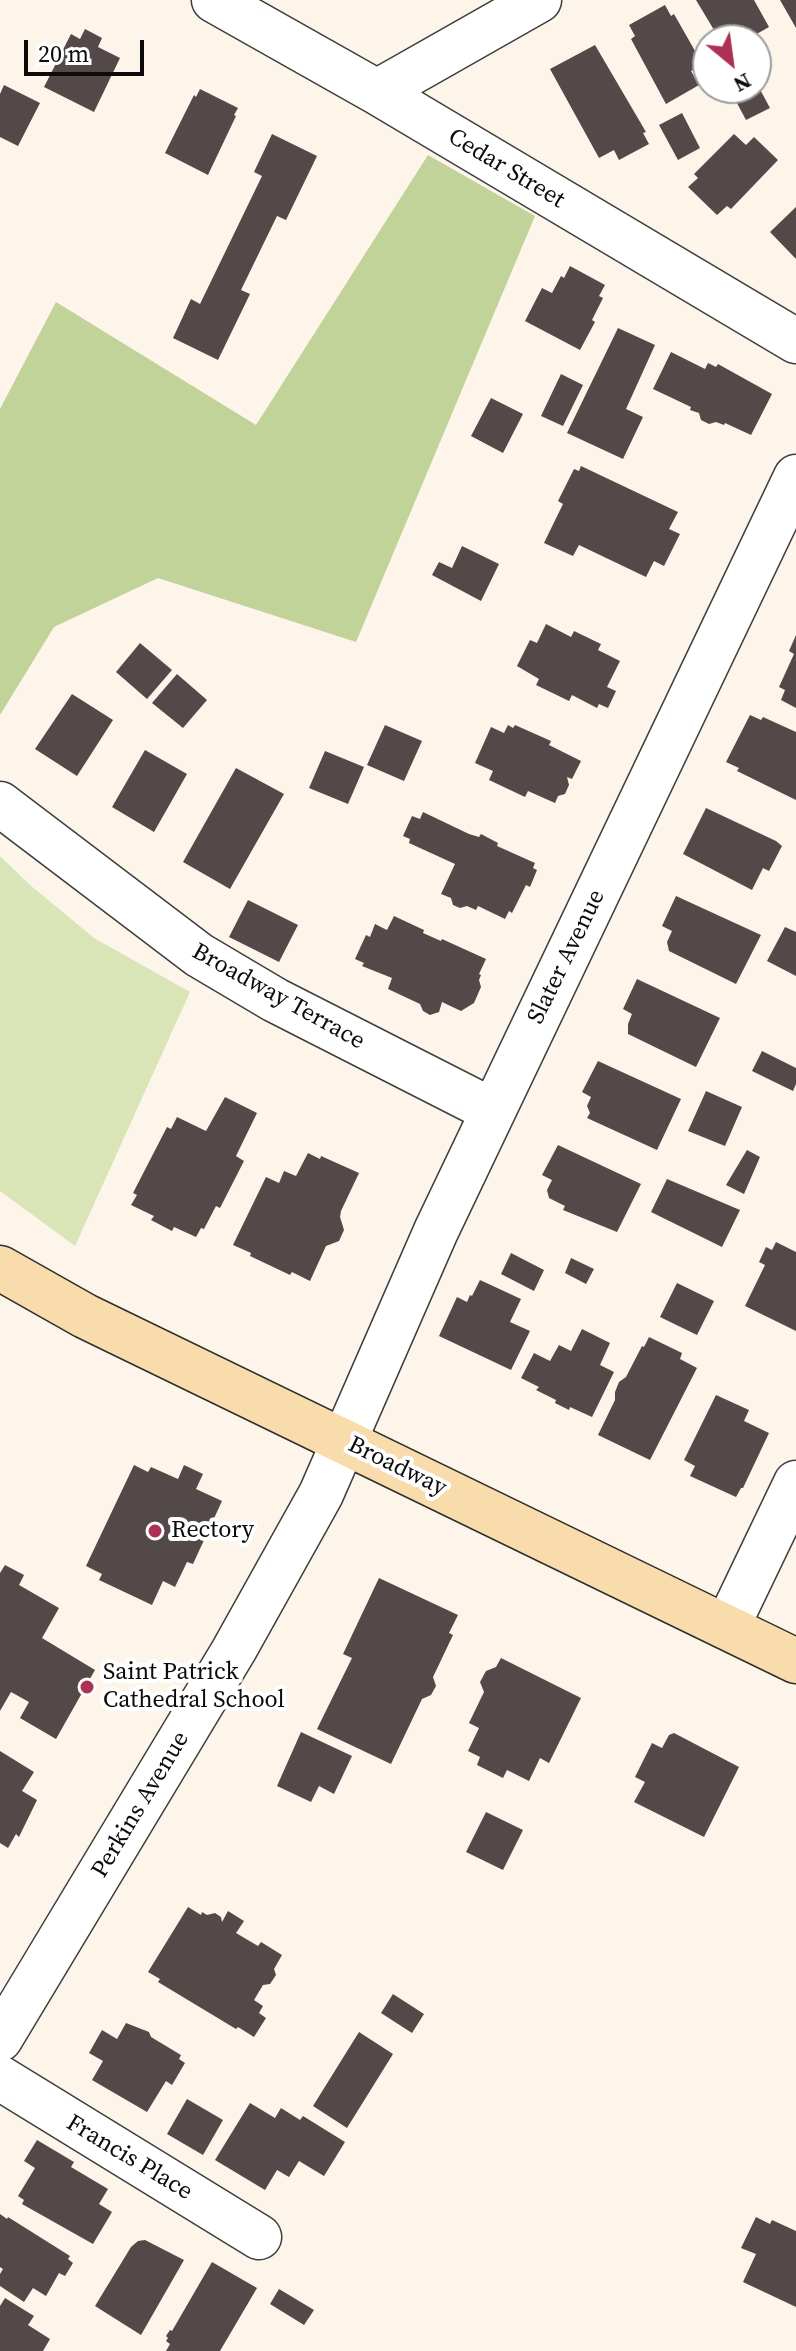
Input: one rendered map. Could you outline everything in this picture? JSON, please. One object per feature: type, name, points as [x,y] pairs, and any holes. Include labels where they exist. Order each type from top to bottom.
[{"type":"main road","name":"Broadway","points":[[0,1268],[85,1316],[796,1661]]},
{"type":"street","name":"Cedar Street","points":[[214,0],[377,92],[794,338]]},
{"type":"street","points":[[377,92],[539,0]]},
{"type":"street","name":"Slater Avenue","points":[[344,1441],[417,1272],[796,477]]},
{"type":"street","name":"Broadway Terrace","points":[[0,804],[199,955],[275,1000],[493,1111]]},
{"type":"street","name":"Perkins Avenue","points":[[0,2039],[272,1584],[321,1494],[344,1441]]},
{"type":"street","points":[[727,1627],[796,1483]]},
{"type":"street","name":"Francis Place","points":[[0,2078],[259,2237]]},
{"type":"green space","points":[[428,155],[535,216],[356,642],[158,578],[54,627],[0,715],[0,409],[56,302],[256,425]]},
{"type":"green space","points":[[0,856],[94,938],[190,992],[75,1246],[0,1191]]},
{"type":"building","points":[[696,0],[754,0],[767,24],[710,24]]},
{"type":"building","points":[[780,0],[796,0],[796,28]]},
{"type":"building","points":[[665,5],[671,16],[674,14],[692,46],[692,89],[666,104],[631,39],[635,36],[629,25]]},
{"type":"building","points":[[85,29],[102,38],[98,47],[120,58],[94,112],[44,87],[71,34],[80,39]]},
{"type":"building","points":[[595,45],[646,132],[643,133],[649,144],[619,160],[614,150],[599,158],[550,69]]},
{"type":"building","points":[[4,85],[40,103],[18,146],[0,137],[0,94]]},
{"type":"building","points":[[200,89],[238,108],[208,175],[165,153]]},
{"type":"building","points":[[738,104],[768,104],[770,108],[746,120]]},
{"type":"building","points":[[682,113],[700,148],[678,160],[659,125]]},
{"type":"building","points":[[272,134],[317,156],[286,220],[277,216],[241,290],[250,294],[218,360],[173,338],[191,299],[200,304],[262,176],[254,172]]},
{"type":"building","points":[[734,134],[746,145],[754,137],[778,160],[731,209],[727,206],[717,215],[688,187],[698,178],[694,174]]},
{"type":"building","points":[[796,207],[796,259],[770,232]]},
{"type":"building","points":[[570,266],[605,285],[599,296],[603,298],[592,320],[595,322],[580,350],[525,321],[542,288],[552,293]]},
{"type":"building","points":[[618,328],[655,345],[626,409],[643,417],[623,459],[567,433]]},
{"type":"building","points":[[671,352],[705,369],[708,363],[716,367],[718,364],[772,394],[751,435],[725,423],[709,424],[701,420],[699,413],[690,410],[691,407],[653,389]]},
{"type":"building","points":[[561,374],[583,385],[563,426],[541,416]]},
{"type":"building","points":[[491,398],[523,414],[503,453],[471,436]]},
{"type":"building","points":[[581,466],[678,512],[669,529],[680,534],[664,566],[654,561],[646,577],[579,545],[573,556],[544,543],[563,504],[558,501],[574,469],[579,471]]},
{"type":"building","points":[[462,546],[499,564],[481,601],[432,575],[439,562],[452,568]]},
{"type":"building","points":[[546,624],[571,637],[574,631],[601,644],[598,650],[620,661],[607,687],[616,691],[608,708],[599,704],[597,708],[572,695],[569,701],[536,685],[539,679],[517,666],[530,640],[537,643]]},
{"type":"building","points":[[796,635],[796,708],[781,700],[785,690],[779,687],[794,654],[789,651]]},
{"type":"building","points":[[140,643],[172,670],[147,699],[116,672]]},
{"type":"building","points":[[177,674],[207,700],[183,728],[152,703]]},
{"type":"building","points":[[72,694],[113,720],[77,776],[35,749]]},
{"type":"building","points":[[750,715],[761,720],[763,717],[796,732],[796,800],[737,771],[739,768],[726,762]]},
{"type":"building","points":[[385,725],[422,741],[404,781],[367,765]]},
{"type":"building","points":[[508,725],[513,728],[515,725],[551,741],[549,745],[581,761],[572,779],[567,777],[569,785],[565,794],[558,796],[555,803],[528,791],[525,797],[489,780],[493,771],[475,763],[491,727],[504,733]]},
{"type":"building","points":[[145,750],[187,774],[154,832],[112,807]]},
{"type":"building","points":[[325,751],[364,767],[348,804],[309,788]]},
{"type":"building","points":[[236,768],[284,794],[230,889],[183,862]]},
{"type":"building","points":[[706,808],[782,846],[769,871],[763,868],[752,890],[683,854]]},
{"type":"building","points":[[423,812],[469,834],[479,837],[481,834],[498,843],[497,846],[535,863],[533,868],[537,870],[530,887],[526,885],[512,913],[509,911],[505,919],[478,906],[476,910],[467,906],[460,908],[453,905],[451,898],[441,894],[455,864],[409,843],[410,839],[403,836],[412,816],[420,819]]},
{"type":"building","points":[[676,896],[761,935],[736,984],[669,951],[667,942],[672,931],[662,926]]},
{"type":"building","points":[[248,900],[298,925],[279,962],[229,937]]},
{"type":"building","points":[[394,916],[424,930],[423,933],[486,959],[479,974],[481,987],[474,1003],[461,1011],[442,1002],[439,1012],[430,1015],[423,1011],[420,1004],[388,989],[392,978],[362,966],[364,963],[355,959],[375,924],[387,930]]},
{"type":"building","points":[[785,927],[796,932],[796,976],[767,961]]},
{"type":"building","points":[[637,979],[720,1018],[696,1067],[628,1034],[632,1014],[623,1009]]},
{"type":"building","points":[[762,1051],[796,1068],[793,1091],[752,1071]]},
{"type":"building","points":[[598,1061],[681,1099],[657,1150],[587,1118],[591,1097],[582,1092]]},
{"type":"building","points":[[706,1091],[742,1107],[725,1146],[688,1131]]},
{"type":"building","points":[[225,1097],[257,1113],[236,1156],[244,1161],[220,1208],[216,1206],[196,1237],[174,1227],[172,1231],[151,1220],[154,1216],[131,1205],[137,1195],[133,1193],[167,1127],[171,1129],[177,1117],[206,1131]]},
{"type":"building","points":[[558,1145],[641,1184],[617,1232],[563,1210],[565,1206],[549,1198],[547,1190],[552,1180],[542,1175]]},
{"type":"building","points":[[747,1150],[760,1157],[744,1194],[726,1185]]},
{"type":"building","points":[[308,1153],[359,1173],[341,1211],[344,1230],[339,1241],[326,1246],[310,1281],[292,1272],[290,1275],[233,1245],[266,1177],[279,1183],[284,1171],[296,1176]]},
{"type":"building","points":[[667,1179],[740,1210],[722,1247],[651,1212]]},
{"type":"building","points":[[776,1242],[796,1252],[796,1331],[745,1306],[765,1265],[759,1262],[766,1247],[772,1250]]},
{"type":"building","points":[[511,1253],[544,1270],[534,1291],[501,1274]]},
{"type":"building","points":[[571,1258],[594,1269],[586,1284],[565,1273]]},
{"type":"building","points":[[480,1280],[521,1299],[510,1322],[530,1331],[511,1370],[439,1336],[457,1297],[467,1302]]},
{"type":"building","points":[[677,1283],[714,1301],[697,1335],[660,1317]]},
{"type":"building","points":[[582,1329],[610,1343],[600,1365],[614,1372],[592,1417],[555,1403],[556,1400],[536,1390],[539,1387],[521,1378],[534,1353],[550,1361],[559,1345],[571,1351]]},
{"type":"building","points":[[649,1337],[682,1353],[680,1359],[697,1368],[650,1460],[598,1435],[615,1400],[619,1382],[626,1377]]},
{"type":"building","points":[[716,1395],[749,1410],[744,1421],[769,1433],[736,1497],[690,1476],[695,1466],[684,1460]]},
{"type":"building","name":"Rectory","points":[[134,1465],[148,1472],[151,1467],[178,1479],[184,1465],[203,1474],[196,1489],[222,1501],[193,1564],[187,1562],[175,1587],[163,1581],[152,1605],[99,1580],[102,1574],[86,1566]]},
{"type":"building","points":[[5,1565],[24,1575],[19,1585],[59,1608],[42,1638],[95,1670],[56,1739],[20,1718],[29,1702],[11,1692],[0,1711],[0,1573]]},
{"type":"building","points":[[379,1578],[458,1615],[449,1633],[453,1635],[433,1677],[436,1686],[431,1695],[422,1699],[391,1764],[317,1729],[352,1658],[343,1654]]},
{"type":"building","points":[[501,1658],[581,1698],[549,1763],[540,1758],[529,1781],[507,1770],[503,1778],[477,1765],[480,1757],[468,1751],[479,1728],[469,1723],[484,1692],[480,1682],[486,1671],[496,1667]]},
{"type":"building","points":[[301,1732],[352,1756],[334,1794],[319,1786],[311,1802],[277,1786]]},
{"type":"building","points":[[674,1733],[739,1767],[704,1837],[634,1802],[645,1782],[635,1777],[652,1743],[662,1748],[669,1735]]},
{"type":"building","points":[[0,1751],[34,1772],[22,1791],[37,1800],[19,1837],[16,1834],[8,1848],[0,1843]]},
{"type":"building","points":[[486,1812],[523,1830],[503,1870],[466,1852]]},
{"type":"building","points":[[188,1907],[201,1915],[202,1912],[207,1915],[215,1913],[222,1922],[228,1911],[244,1921],[236,1933],[258,1946],[261,1942],[282,1955],[274,1969],[276,1975],[270,1984],[263,1985],[254,2000],[263,2006],[259,2013],[266,2018],[254,2037],[158,1982],[160,1979],[148,1972]]},
{"type":"building","points":[[393,1994],[424,2014],[412,2033],[381,2013]]},
{"type":"building","points":[[126,2023],[149,2032],[151,2037],[181,2055],[179,2059],[185,2063],[172,2085],[166,2081],[147,2112],[92,2080],[103,2061],[89,2053],[102,2030],[117,2039]]},
{"type":"building","points":[[359,2032],[393,2054],[347,2128],[313,2106]]},
{"type":"building","points":[[187,2099],[223,2120],[203,2155],[167,2134]]},
{"type":"building","points":[[250,2103],[275,2118],[281,2108],[300,2120],[303,2116],[345,2142],[324,2176],[299,2161],[289,2177],[277,2170],[265,2190],[215,2160]]},
{"type":"building","points":[[37,2140],[74,2162],[71,2167],[108,2189],[99,2204],[112,2212],[93,2244],[22,2204],[24,2200],[18,2196],[35,2168],[24,2161]]},
{"type":"building","points":[[0,2214],[70,2256],[68,2259],[73,2263],[65,2276],[59,2273],[46,2296],[33,2288],[24,2302],[0,2286],[3,2269],[0,2267]]},
{"type":"building","points":[[756,2217],[770,2224],[772,2220],[796,2231],[796,2307],[743,2282],[756,2254],[741,2248]]},
{"type":"building","points":[[145,2240],[184,2260],[141,2335],[95,2306],[131,2247]]},
{"type":"building","points":[[212,2262],[257,2288],[220,2351],[166,2351],[170,2344],[166,2336],[172,2331]]},
{"type":"building","points":[[279,2289],[314,2310],[304,2325],[270,2304]]},
{"type":"building","points":[[5,2298],[34,2316],[28,2325],[50,2339],[43,2351],[0,2351],[0,2306]]},
{"type":"place","name":"Rectory","points":[[155,1531]]},
{"type":"place","name":"Saint Patrick Cathedral School","points":[[87,1687]]}]
